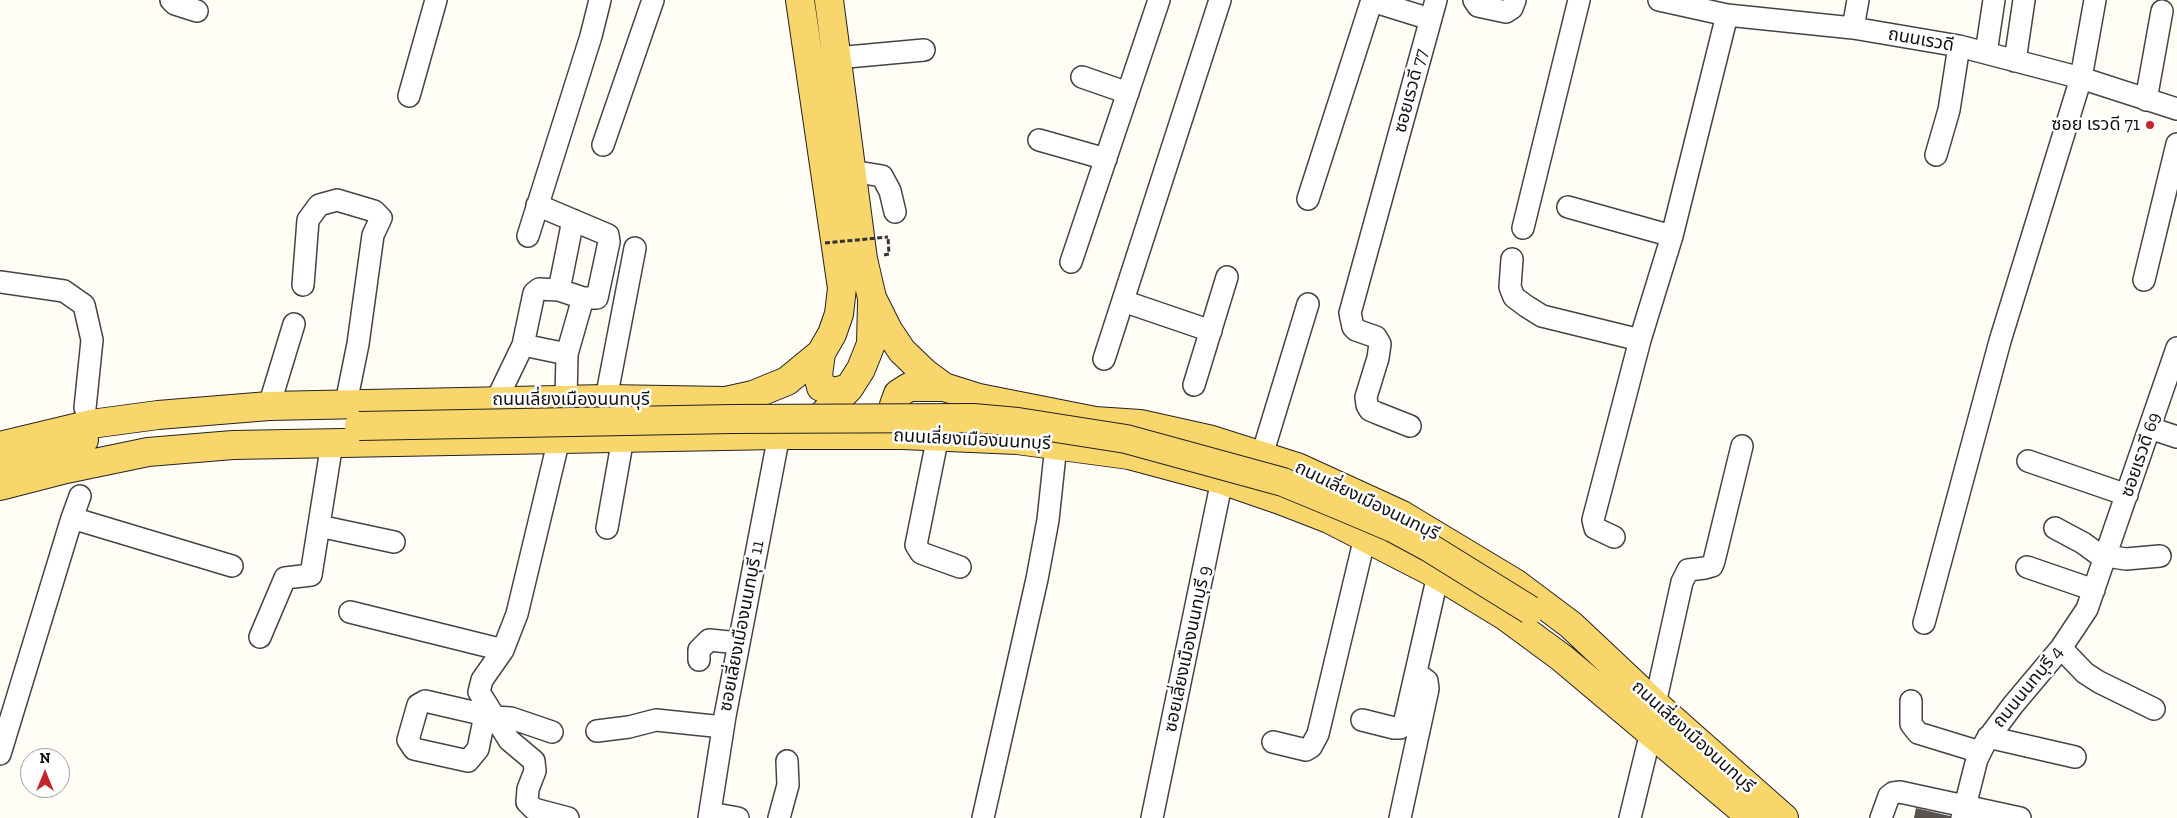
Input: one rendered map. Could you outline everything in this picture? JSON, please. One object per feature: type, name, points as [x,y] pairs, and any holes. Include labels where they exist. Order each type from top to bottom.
[{"type":"main road","name":"ถนนเลี่ยงเมืองนนทบุรี","points":[[0,446],[91,424],[158,415],[269,406],[353,414],[496,401],[606,399],[726,400],[744,397],[787,381],[821,353],[832,334],[839,314],[842,288],[800,0]]},
{"type":"main road","name":"ถนนเลี่ยงเมืองนนทบุรี","points":[[829,0],[863,259],[872,298],[888,330],[902,351],[925,373],[944,387],[1003,404],[1095,421],[1140,424],[1212,440],[1265,447],[1297,467],[1351,490],[1442,537],[1515,582],[1571,624],[1655,704],[1784,818]]},
{"type":"main road","name":"ถนนเลี่ยงเมืองนนทบุรี","points":[[791,435],[848,388],[861,369],[871,344],[872,298]]},
{"type":"main road","points":[[821,353],[818,375],[821,387],[834,392],[848,388]]},
{"type":"main road","points":[[935,436],[897,415],[894,405],[898,394],[909,387],[944,387]]},
{"type":"main road","points":[[35,457],[353,414],[742,419],[973,418],[1018,422],[1126,439],[1283,482],[1393,528],[1430,548],[1605,657]]},
{"type":"main road","name":"ถนนเลี่ยงเมืองนนทบุรี","points":[[5,482],[35,457],[158,415]]},
{"type":"main road","name":"ถนนเลี่ยงเมืองนนทบุรี","points":[[5,482],[148,452],[233,445],[791,435],[935,436],[1017,440],[1129,455],[1222,480],[1313,513],[1365,537],[1438,575],[1536,638],[1651,732],[1745,815]]},
{"type":"street","points":[[171,0],[175,4],[197,11]]},
{"type":"street","points":[[409,96],[436,0]]},
{"type":"street","points":[[528,236],[591,36],[600,0]]},
{"type":"street","points":[[603,145],[653,0]]},
{"type":"street","points":[[1071,262],[1159,0]]},
{"type":"street","points":[[1104,358],[1220,0]]},
{"type":"street","points":[[1474,0],[1478,6],[1506,12],[1512,8],[1516,0]]},
{"type":"street","points":[[1523,228],[1579,0]]},
{"type":"street","name":"ถนนเรวดี","points":[[1659,0],[1727,16],[1768,10],[1853,28],[1959,46],[2081,78],[2177,109]]},
{"type":"street","points":[[1853,28],[1858,0]]},
{"type":"street","points":[[1986,52],[1994,0]]},
{"type":"street","points":[[2015,61],[2024,0]]},
{"type":"street","points":[[1924,623],[2000,341],[2081,78],[2095,0]]},
{"type":"street","points":[[1308,199],[1372,1],[1433,10]]},
{"type":"street","name":"ซอยเรวดี 77","points":[[1410,426],[1370,410],[1367,405],[1366,397],[1378,358],[1380,344],[1376,337],[1356,330],[1349,318],[1433,10]]},
{"type":"street","points":[[2146,100],[2162,10]]},
{"type":"street","points":[[1614,537],[1595,528],[1593,520],[1640,340],[1672,236],[1727,16]]},
{"type":"street","points":[[1936,155],[1949,110],[1959,46]]},
{"type":"street","points":[[836,58],[924,50]]},
{"type":"street","points":[[1082,77],[1128,93]]},
{"type":"street","points":[[1039,140],[1106,159]]},
{"type":"street","points":[[2144,280],[2177,144]]},
{"type":"street","points":[[852,171],[882,176],[890,191],[895,212]]},
{"type":"street","points":[[303,285],[308,220],[319,205],[337,200],[374,211],[381,218],[373,235],[358,344],[353,414]]},
{"type":"street","points":[[496,401],[523,345],[534,293],[539,288],[560,290],[594,300],[599,294],[609,242],[608,235],[537,205]]},
{"type":"street","points":[[1568,207],[1672,236]]},
{"type":"street","points":[[560,290],[573,220]]},
{"type":"street","points":[[606,399],[635,248]]},
{"type":"street","points":[[1512,260],[1510,287],[1514,296],[1542,316],[1640,340]]},
{"type":"street","points":[[1194,385],[1227,277]]},
{"type":"street","points":[[0,282],[64,291],[84,305],[92,340],[85,408]]},
{"type":"street","points":[[566,400],[568,354],[583,298]]},
{"type":"street","points":[[1123,301],[1211,331]]},
{"type":"street","points":[[1265,447],[1308,304]]},
{"type":"street","points":[[269,406],[294,324]]},
{"type":"street","points":[[523,345],[568,354]]},
{"type":"street","name":"ซอยเรวดี 69","points":[[2106,559],[2150,428],[2173,372],[2177,348]]},
{"type":"street","points":[[2150,428],[2177,437]]},
{"type":"street","name":"ซอยเลี่ยงเมืองนนทบุรี 11","points":[[709,816],[739,643],[791,435]]},
{"type":"street","points":[[935,436],[916,545],[921,553],[960,567]]},
{"type":"street","points":[[607,528],[623,438]]},
{"type":"street","points":[[559,439],[517,614],[503,650],[482,680],[479,692],[489,716],[509,740],[534,762],[535,771],[528,789],[527,802],[534,809],[568,818]]},
{"type":"street","points":[[260,637],[285,578],[311,575],[332,443]]},
{"type":"street","points":[[983,818],[1048,520],[1056,445]]},
{"type":"street","points":[[1655,704],[1684,576],[1712,566],[1742,446]]},
{"type":"street","points":[[2028,462],[2127,495]]},
{"type":"street","name":"ซอยเลี่ยงเมืองนนทบุรี 9","points":[[1152,818],[1222,480]]},
{"type":"street","points":[[0,754],[80,496]]},
{"type":"street","points":[[72,518],[232,566]]},
{"type":"street","points":[[319,526],[394,542]]},
{"type":"street","points":[[2054,528],[2083,543],[2106,559],[2160,556]]},
{"type":"street","points":[[1273,742],[1306,750],[1311,747],[1318,734],[1365,537]]},
{"type":"street","name":"ถนนนนทบุรี 4","points":[[1964,811],[1984,745],[2013,705],[2061,648],[2082,618],[2106,559]]},
{"type":"street","points":[[2027,567],[2094,590]]},
{"type":"street","points":[[1362,720],[1400,728],[1404,724],[1438,575]]},
{"type":"street","points":[[350,612],[503,650]]},
{"type":"street","points":[[699,660],[700,650],[709,640],[739,643]]},
{"type":"street","points":[[2061,648],[2085,673],[2099,682],[2154,709]]},
{"type":"street","points":[[1400,818],[1428,689],[1427,681],[1416,673]]},
{"type":"street","points":[[1910,701],[1911,724],[1918,733],[1984,745],[2075,756]]},
{"type":"street","points":[[489,716],[511,718],[552,732]]},
{"type":"street","points":[[597,731],[629,727],[656,720],[723,727]]},
{"type":"street","points":[[1630,818],[1651,732]]},
{"type":"street","points":[[779,818],[788,785],[787,761]]},
{"type":"street","points":[[1881,818],[1889,796],[1900,792],[1964,811],[2020,818]]},
{"type":"street","points":[[709,816],[738,818]]},
{"type":"path","points":[[825,243],[888,237],[889,254]]},
{"type":"building","points":[[1916,808],[1950,816],[1950,818],[1914,818]]},
{"type":"place","name":"ซอย เรวดี 71","points":[[2150,125]]}]
